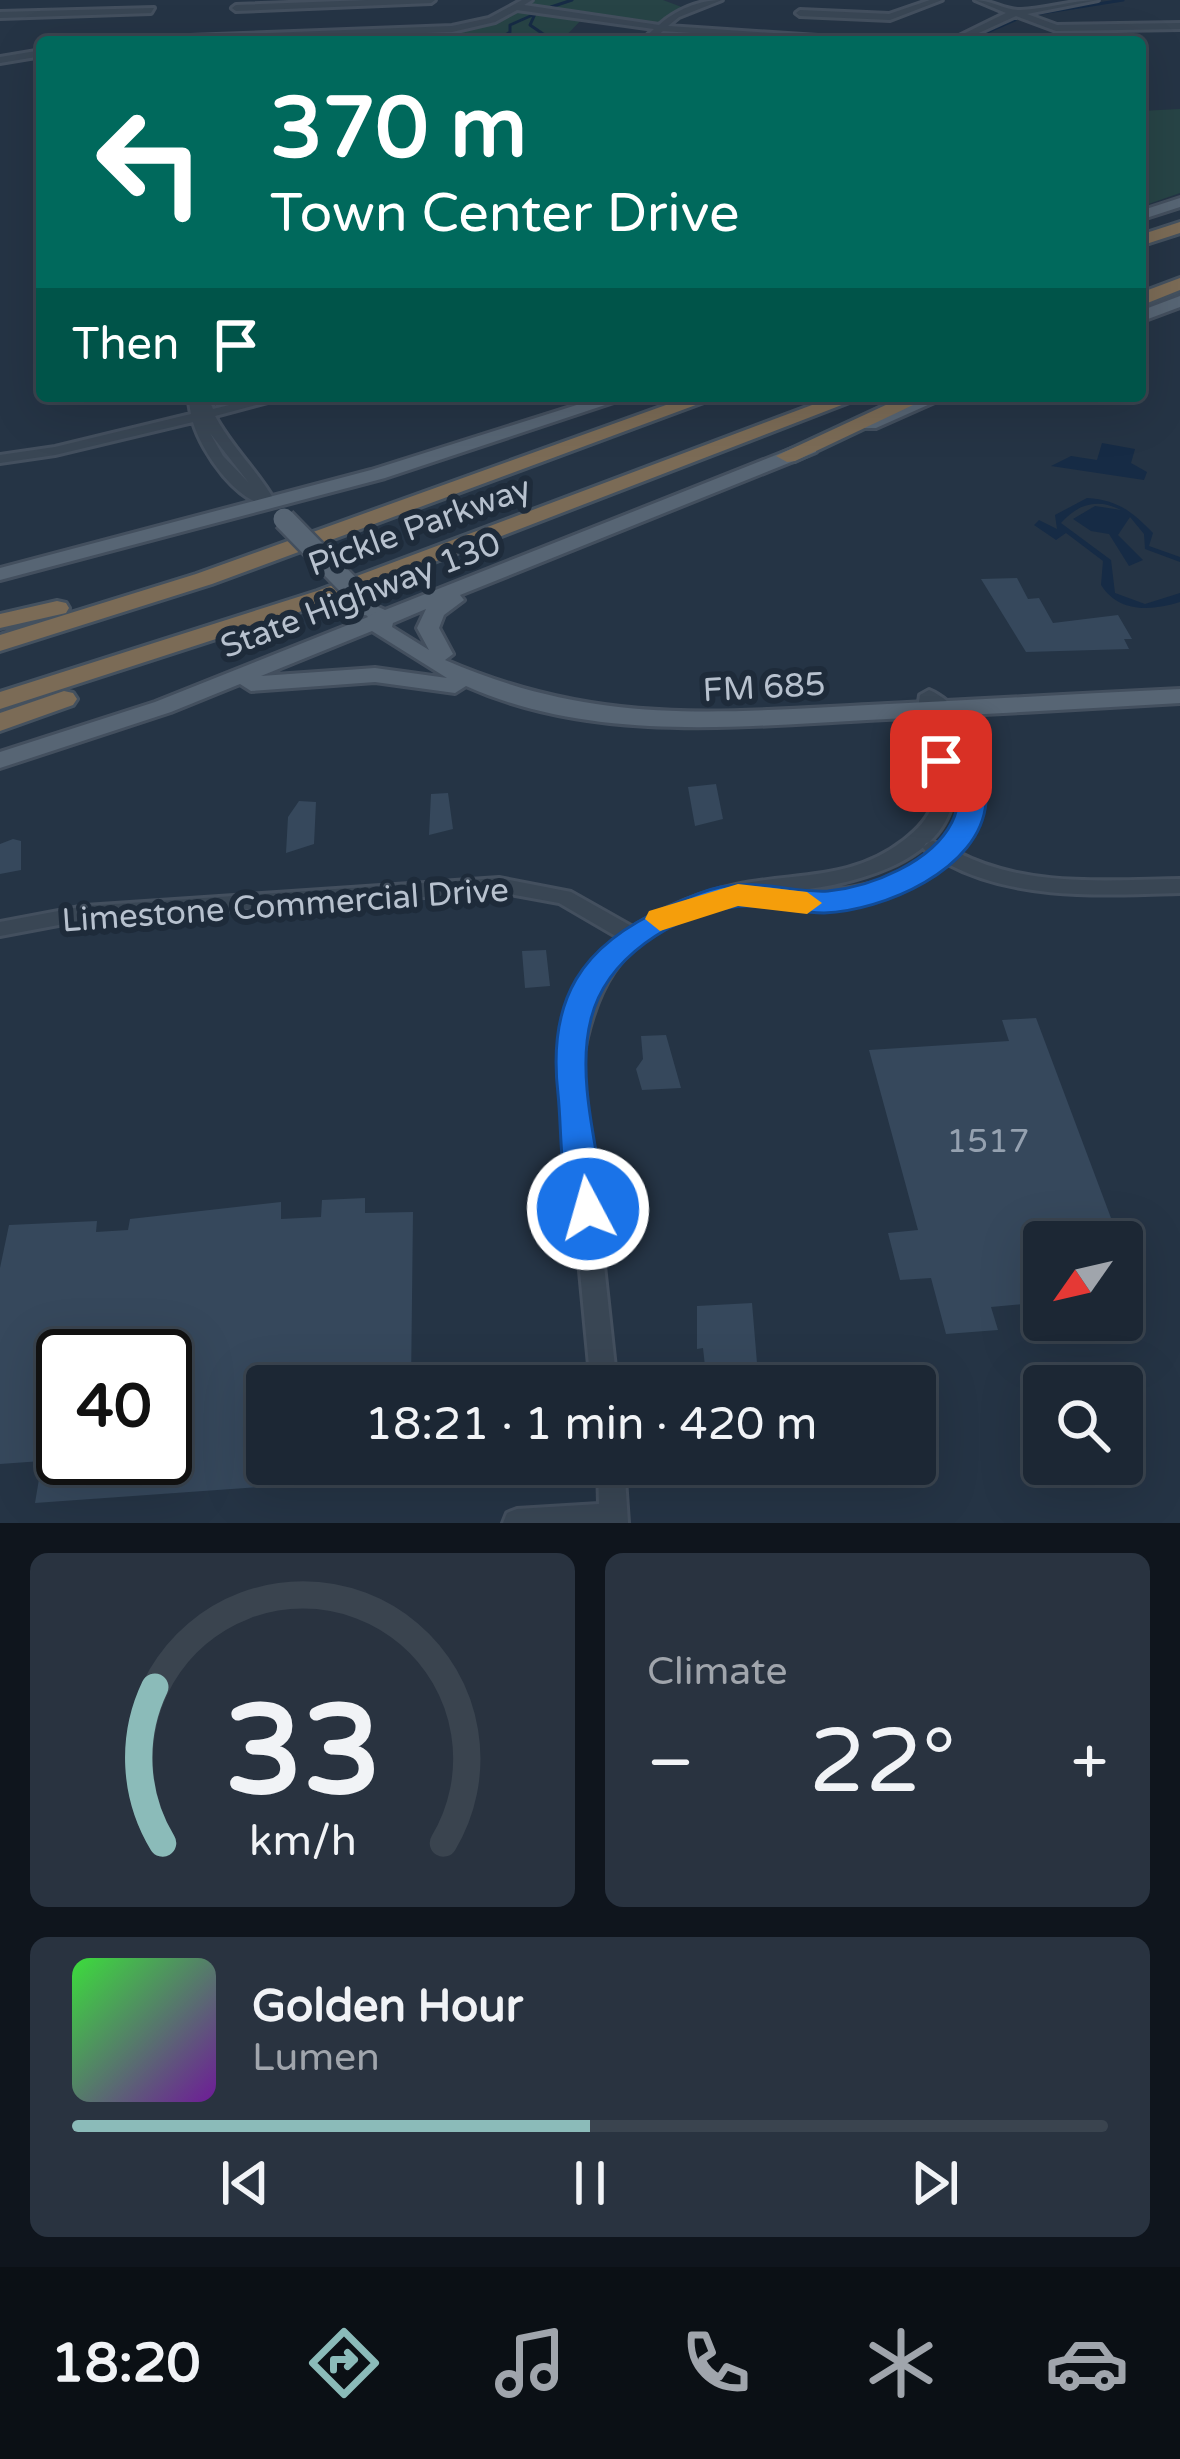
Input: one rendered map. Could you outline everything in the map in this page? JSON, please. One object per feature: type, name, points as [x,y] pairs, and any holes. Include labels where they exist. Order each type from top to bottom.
[{"type":"highway","points":[[1146,237],[1180,226]]},
{"type":"highway","points":[[1146,287],[1180,274]]},
{"type":"highway","points":[[1146,297],[1180,283]]},
{"type":"highway","name":"Pickle Parkway","points":[[0,643],[270,554],[693,402]]},
{"type":"highway","name":"Pickle Parkway","points":[[0,701],[325,596],[839,402]]},
{"type":"highway","points":[[787,456],[908,402]]},
{"type":"highway","points":[[0,621],[270,554]]},
{"type":"highway","points":[[0,722],[325,596]]},
{"type":"main road","points":[[1146,214],[1180,202]]},
{"type":"main road","points":[[1146,315],[1180,301]]},
{"type":"main road","points":[[0,574],[276,511],[606,402]]},
{"type":"main road","name":"State Highway 130","points":[[0,760],[163,706],[375,612],[474,585],[924,402]]},
{"type":"main road","name":"FM 685","points":[[276,511],[375,612],[442,654],[542,692],[642,707],[926,702],[951,709],[1180,696]]},
{"type":"main road","points":[[442,654],[429,637],[430,621],[474,585]]},
{"type":"main road","name":"FM 685","points":[[375,612],[381,628],[430,662],[504,696]]},
{"type":"main road","name":"FM 685","points":[[163,706],[278,679],[329,675],[424,680],[599,718],[668,722],[1169,681]]},
{"type":"street","points":[[230,36],[237,4],[431,0]]},
{"type":"street","points":[[651,36],[676,14],[718,0]]},
{"type":"street","points":[[791,23],[816,0]]},
{"type":"street","points":[[800,13],[890,17],[938,0]]},
{"type":"street","points":[[979,0],[1056,28],[1180,26]]},
{"type":"street","points":[[947,36],[1011,12],[1068,0]]},
{"type":"street","points":[[964,36],[1011,12],[1094,0]]},
{"type":"street","points":[[255,36],[452,28],[492,20],[523,4],[660,28],[740,36]]},
{"type":"street","points":[[4,18],[152,5],[141,36]]},
{"type":"street","points":[[1105,9],[1124,27]]},
{"type":"street","points":[[0,60],[36,53]]},
{"type":"street","points":[[0,450],[233,402]]},
{"type":"street","points":[[0,459],[200,406]]},
{"type":"street","points":[[200,406],[276,511]]},
{"type":"street","points":[[809,895],[870,872],[918,839],[941,809],[946,786],[926,702]]},
{"type":"street","points":[[602,1365],[571,1062],[574,1022],[586,987],[631,935],[669,914],[738,895],[809,895],[890,887],[943,854],[966,823],[972,802],[968,757],[951,709]]},
{"type":"street","points":[[941,761],[968,757]]},
{"type":"street","points":[[918,839],[992,878],[1029,885],[1180,886]]},
{"type":"street","name":"Limestone Commercial Drive","points":[[0,929],[86,913],[499,885],[564,897],[631,935]]},
{"type":"street","points":[[517,1523],[614,1520],[612,1485]]},
{"type":"green space","points":[[533,0],[663,0],[687,9],[656,24],[586,15],[566,36],[330,36],[489,23]]},
{"type":"green space","points":[[1180,109],[1180,193],[1146,205],[1146,111]]},
{"type":"water","points":[[1102,443],[1135,449],[1131,463],[1147,472],[1144,480],[1051,466],[1071,456],[1097,460]]},
{"type":"water","points":[[1087,498],[1124,508],[1153,533],[1149,546],[1180,557],[1180,562],[1145,549],[1144,534],[1130,517],[1118,535],[1143,560],[1129,566],[1109,534],[1091,531],[1073,519],[1095,506],[1121,510],[1103,504],[1080,508],[1061,523],[1111,560],[1115,593],[1145,604],[1180,593],[1180,602],[1147,608],[1117,601],[1101,585],[1103,561],[1066,533],[1056,540],[1034,525],[1039,520],[1057,529],[1055,515]]},
{"type":"building","points":[[1017,578],[1028,599],[1039,598],[1053,623],[1118,615],[1132,639],[1124,639],[1129,649],[1026,652],[981,579]]},
{"type":"building","points":[[716,784],[723,819],[695,826],[688,787]]},
{"type":"building","points":[[448,793],[453,829],[429,835],[431,794]]},
{"type":"building","points":[[299,801],[316,802],[314,844],[286,853],[288,817]]},
{"type":"building","points":[[21,841],[21,870],[0,874],[0,844]]},
{"type":"building","points":[[546,950],[550,986],[525,988],[522,951]]},
{"type":"building","points":[[1036,1018],[1112,1221],[1023,1221],[1023,1304],[991,1307],[998,1330],[946,1334],[931,1278],[900,1280],[888,1233],[918,1230],[869,1050],[1009,1041],[1002,1020]]},
{"type":"building","points":[[666,1035],[681,1088],[642,1090],[636,1069],[643,1059],[641,1036]]},
{"type":"building","points":[[365,1198],[365,1213],[413,1212],[411,1365],[246,1365],[246,1485],[286,1485],[35,1503],[38,1485],[192,1485],[192,1329],[36,1329],[36,1461],[0,1464],[0,1268],[9,1225],[97,1221],[96,1232],[128,1230],[130,1219],[281,1202],[281,1219],[321,1217],[322,1200]]},
{"type":"building","points":[[752,1303],[757,1363],[705,1365],[703,1348],[697,1349],[697,1306]]},
{"type":"waterway","points":[[551,7],[572,0]]},
{"type":"waterway","points":[[1035,14],[1123,0]]},
{"type":"waterway","points":[[504,36],[510,25],[535,14],[530,25],[546,36]]},
{"type":"waterway","points":[[979,36],[1015,20]]},
{"type":"slow traffic","points":[[660,919],[738,895],[807,903]]},
{"type":"route","points":[[588,1209],[571,1062],[574,1022],[586,987],[604,963],[631,935],[669,914],[707,901],[738,895],[826,902],[890,887],[913,875],[947,851],[966,823],[972,802],[968,757],[941,761]]}]
